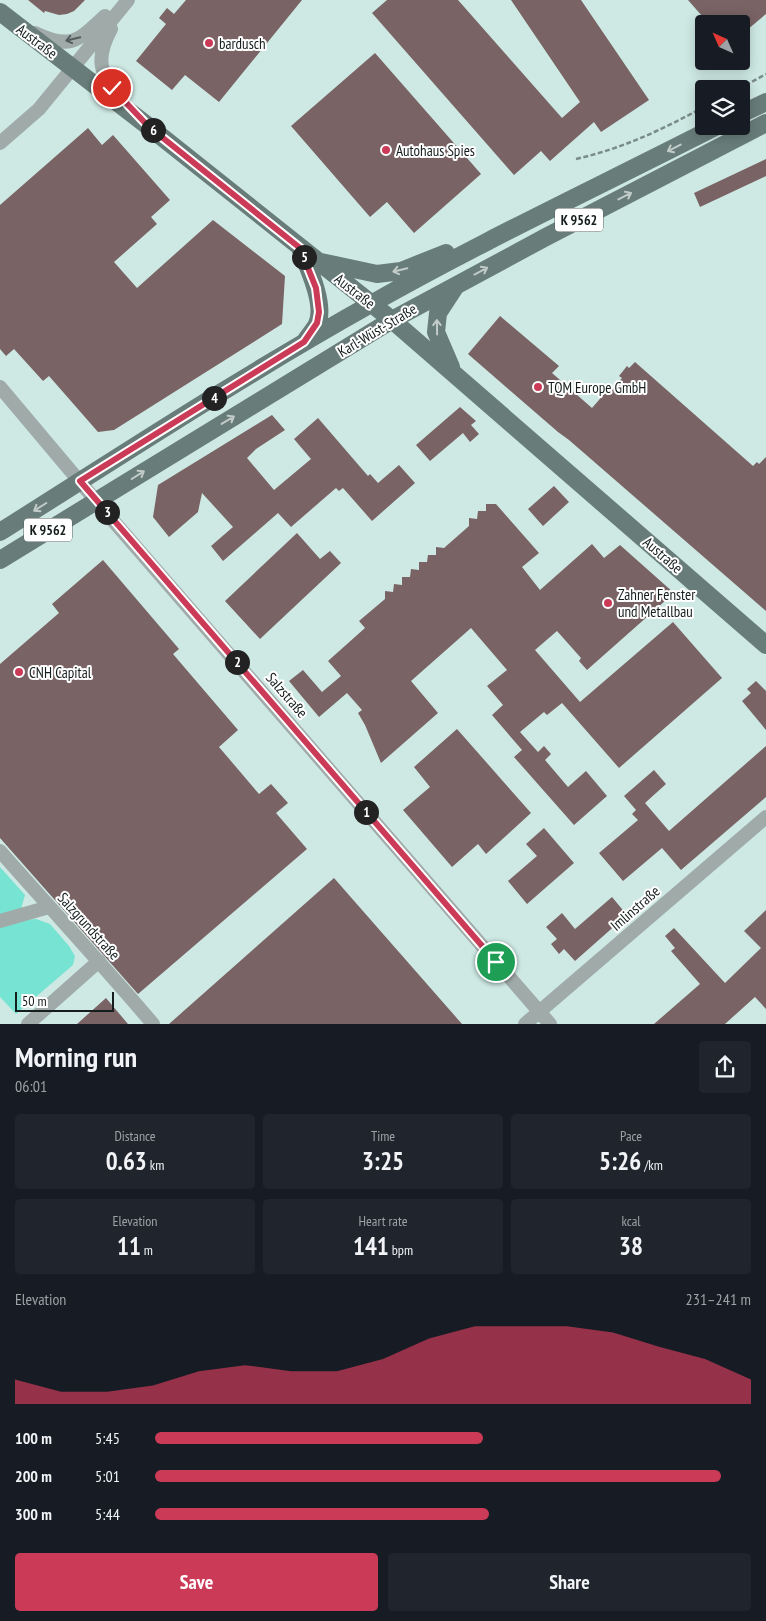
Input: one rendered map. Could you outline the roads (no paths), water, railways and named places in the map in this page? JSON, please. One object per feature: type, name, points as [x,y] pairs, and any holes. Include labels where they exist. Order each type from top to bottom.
[{"type":"main road","name":"Austraße","points":[[0,12],[148,126],[392,320],[766,645]]},
{"type":"main road","points":[[750,110],[766,102]]},
{"type":"main road","name":"Karl-Wüst-Straße","points":[[0,560],[392,320],[457,284],[766,123]]},
{"type":"main road","name":"Karl-Wüst-Straße","points":[[0,532],[304,342],[371,303],[528,221],[700,135]]},
{"type":"main road","points":[[316,261],[366,273],[377,274],[401,271],[528,221]]},
{"type":"main road","points":[[300,248],[316,288],[319,312],[317,323],[304,342]]},
{"type":"main road","points":[[454,372],[436,332],[438,313],[457,284]]},
{"type":"street","points":[[14,23],[50,40],[58,42],[76,41],[126,0]]},
{"type":"street","points":[[0,143],[39,109],[126,0]]},
{"type":"street","points":[[126,0],[104,42],[101,52],[103,70],[112,88],[148,126]]},
{"type":"street","name":"Salzstraße","points":[[2,394],[80,481],[550,1024]]},
{"type":"street","name":"Imlinstraße","points":[[525,1024],[766,817]]},
{"type":"street","name":"Salzgrundstraße","points":[[0,851],[153,1024]]},
{"type":"street","points":[[0,921],[49,907]]},
{"type":"street","points":[[28,1024],[99,961]]},
{"type":"place","name":"bardusch","points":[[209,43]]},
{"type":"place","name":"Autohaus Spies","points":[[386,150]]},
{"type":"place","name":"TQM Europe GmbH","points":[[538,387]]},
{"type":"place","name":"Zahner Fenster und Metallbau","points":[[608,603]]},
{"type":"place","name":"CNH Capital","points":[[19,672]]}]
